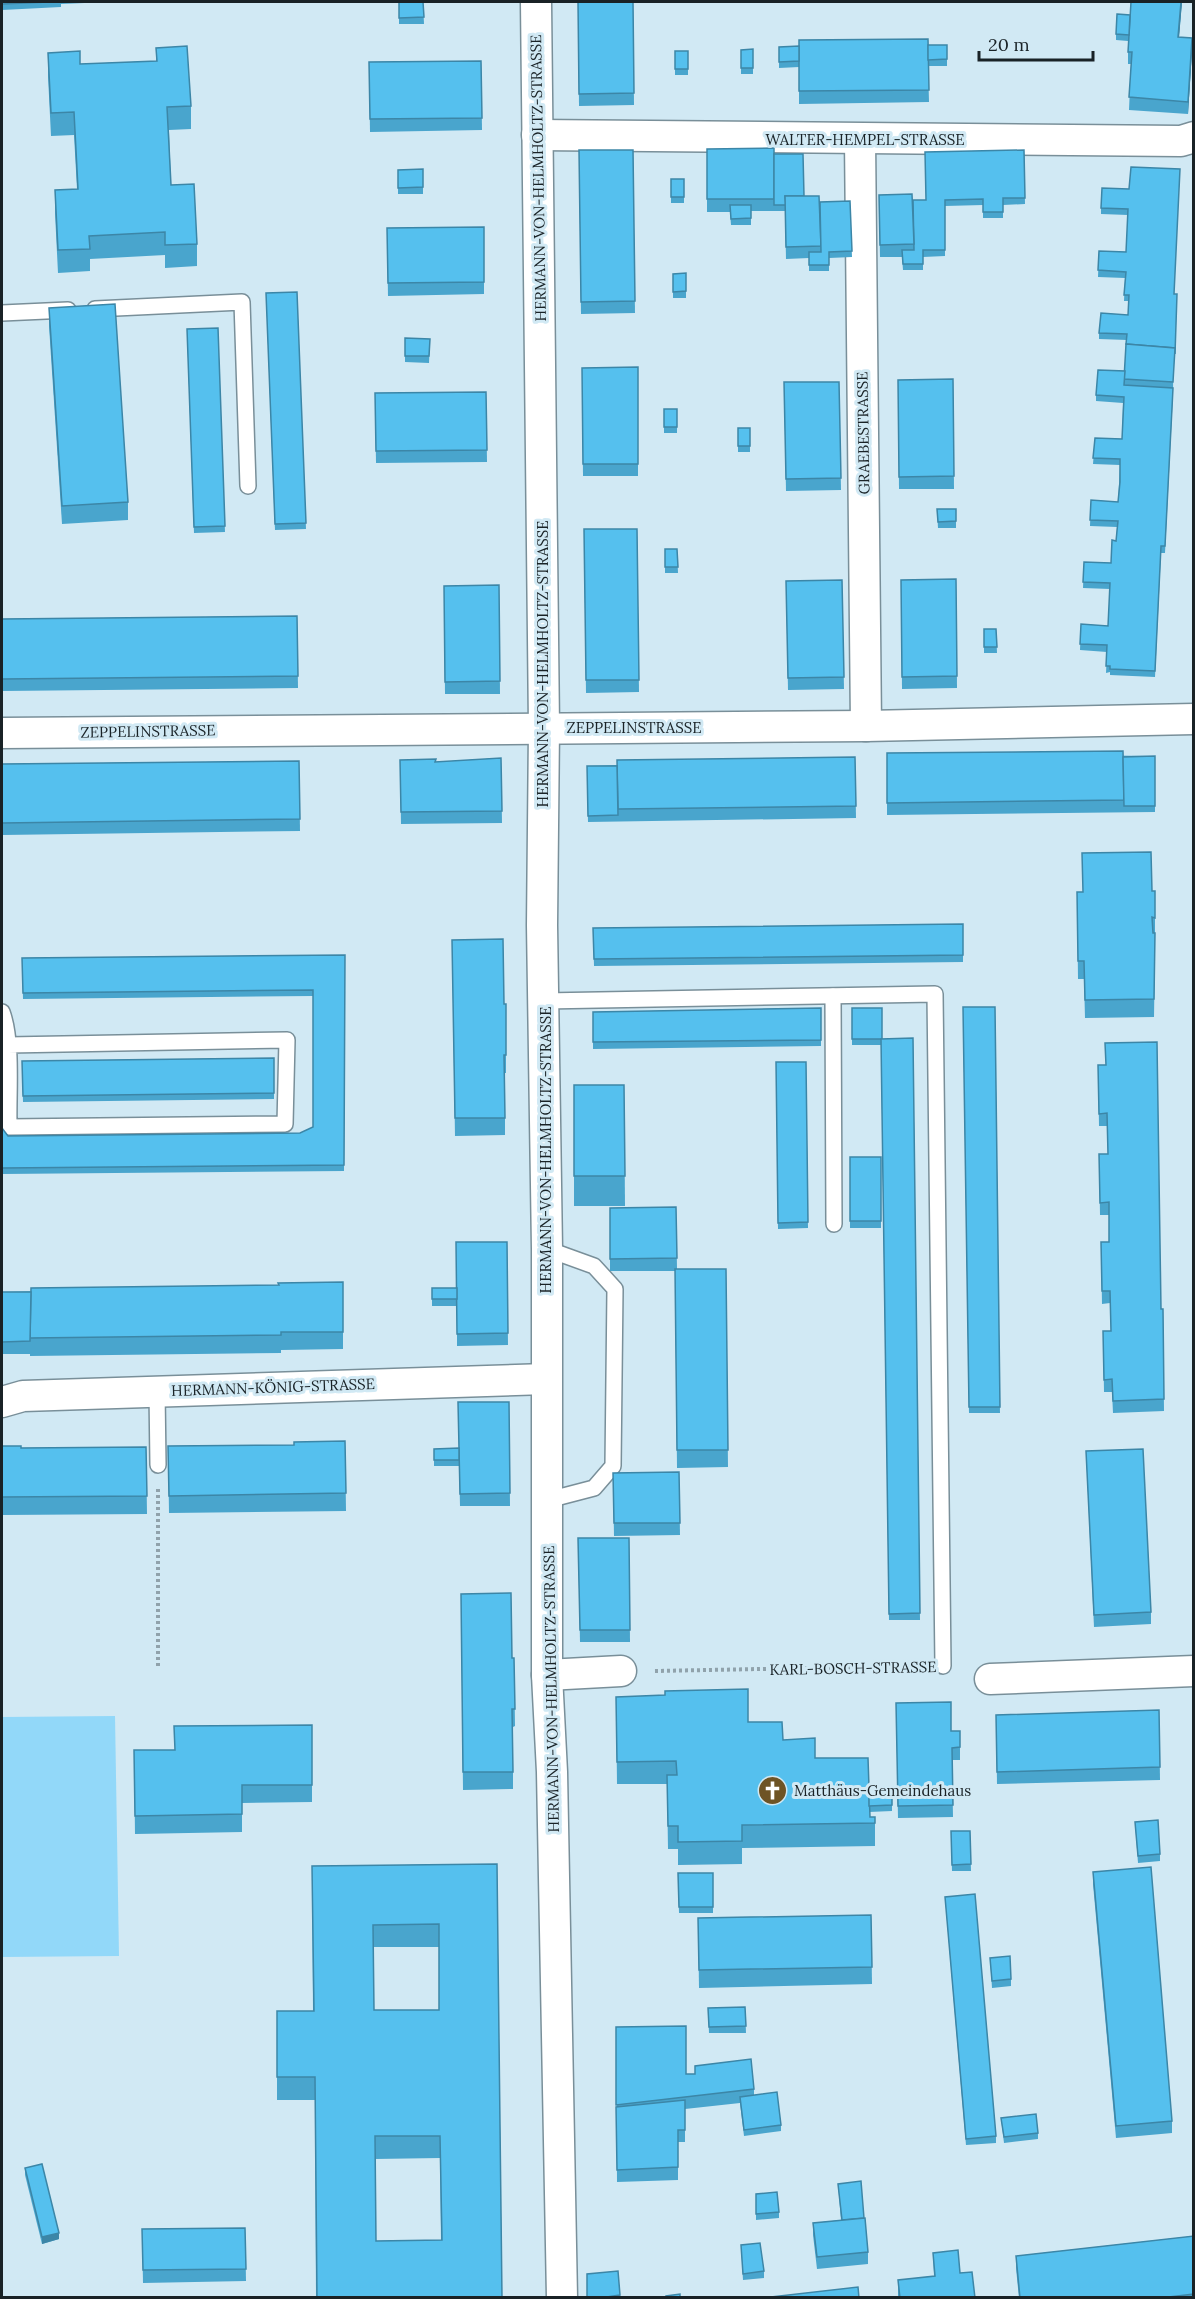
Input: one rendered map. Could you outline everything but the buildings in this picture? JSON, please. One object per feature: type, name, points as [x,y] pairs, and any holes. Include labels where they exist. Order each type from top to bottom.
[{"type":"street","name":"HERMANN-VON-HELMHOLTZ-STRASSE","points":[[536,2],[544,728],[542,925],[547,1249],[547,1675],[553,1784],[562,2298]]},
{"type":"street","name":"WALTER-HEMPEL-STRASSE","points":[[537,135],[1181,141],[1194,137]]},
{"type":"street","name":"GRAEBESTRASSE","points":[[860,139],[866,726]]},
{"type":"street","name":"ZEPPELINSTRASSE","points":[[2,733],[866,726],[1194,719]]},
{"type":"street","name":"HERMANN-KÖNIG-STRASSE","points":[[2,1402],[23,1396],[546,1379]]},
{"type":"street","points":[[547,1675],[621,1671]]},
{"type":"street","points":[[990,1679],[1194,1671]]},
{"type":"lane","points":[[2,313],[242,302],[248,486]]},
{"type":"lane","points":[[544,1001],[935,994],[943,1666]]},
{"type":"lane","points":[[833,996],[834,1224]]},
{"type":"lane","points":[[2,1012],[8,1027],[8,1045],[9,1127],[285,1124],[287,1040],[8,1045]]},
{"type":"lane","points":[[547,1249],[594,1266],[615,1289],[614,1466],[594,1488],[548,1500]]},
{"type":"lane","points":[[157,1391],[158,1465]]},
{"type":"path","points":[[158,1465],[158,1666]]},
{"type":"path","name":"KARL-BOSCH-STRASSE","points":[[621,1671],[943,1666]]},
{"type":"shaded area","points":[[115,1716],[119,1956],[2,1957],[2,1717]]},
{"type":"place","name":"Matthäus-Gemeindehaus","points":[[773,1790]]}]
